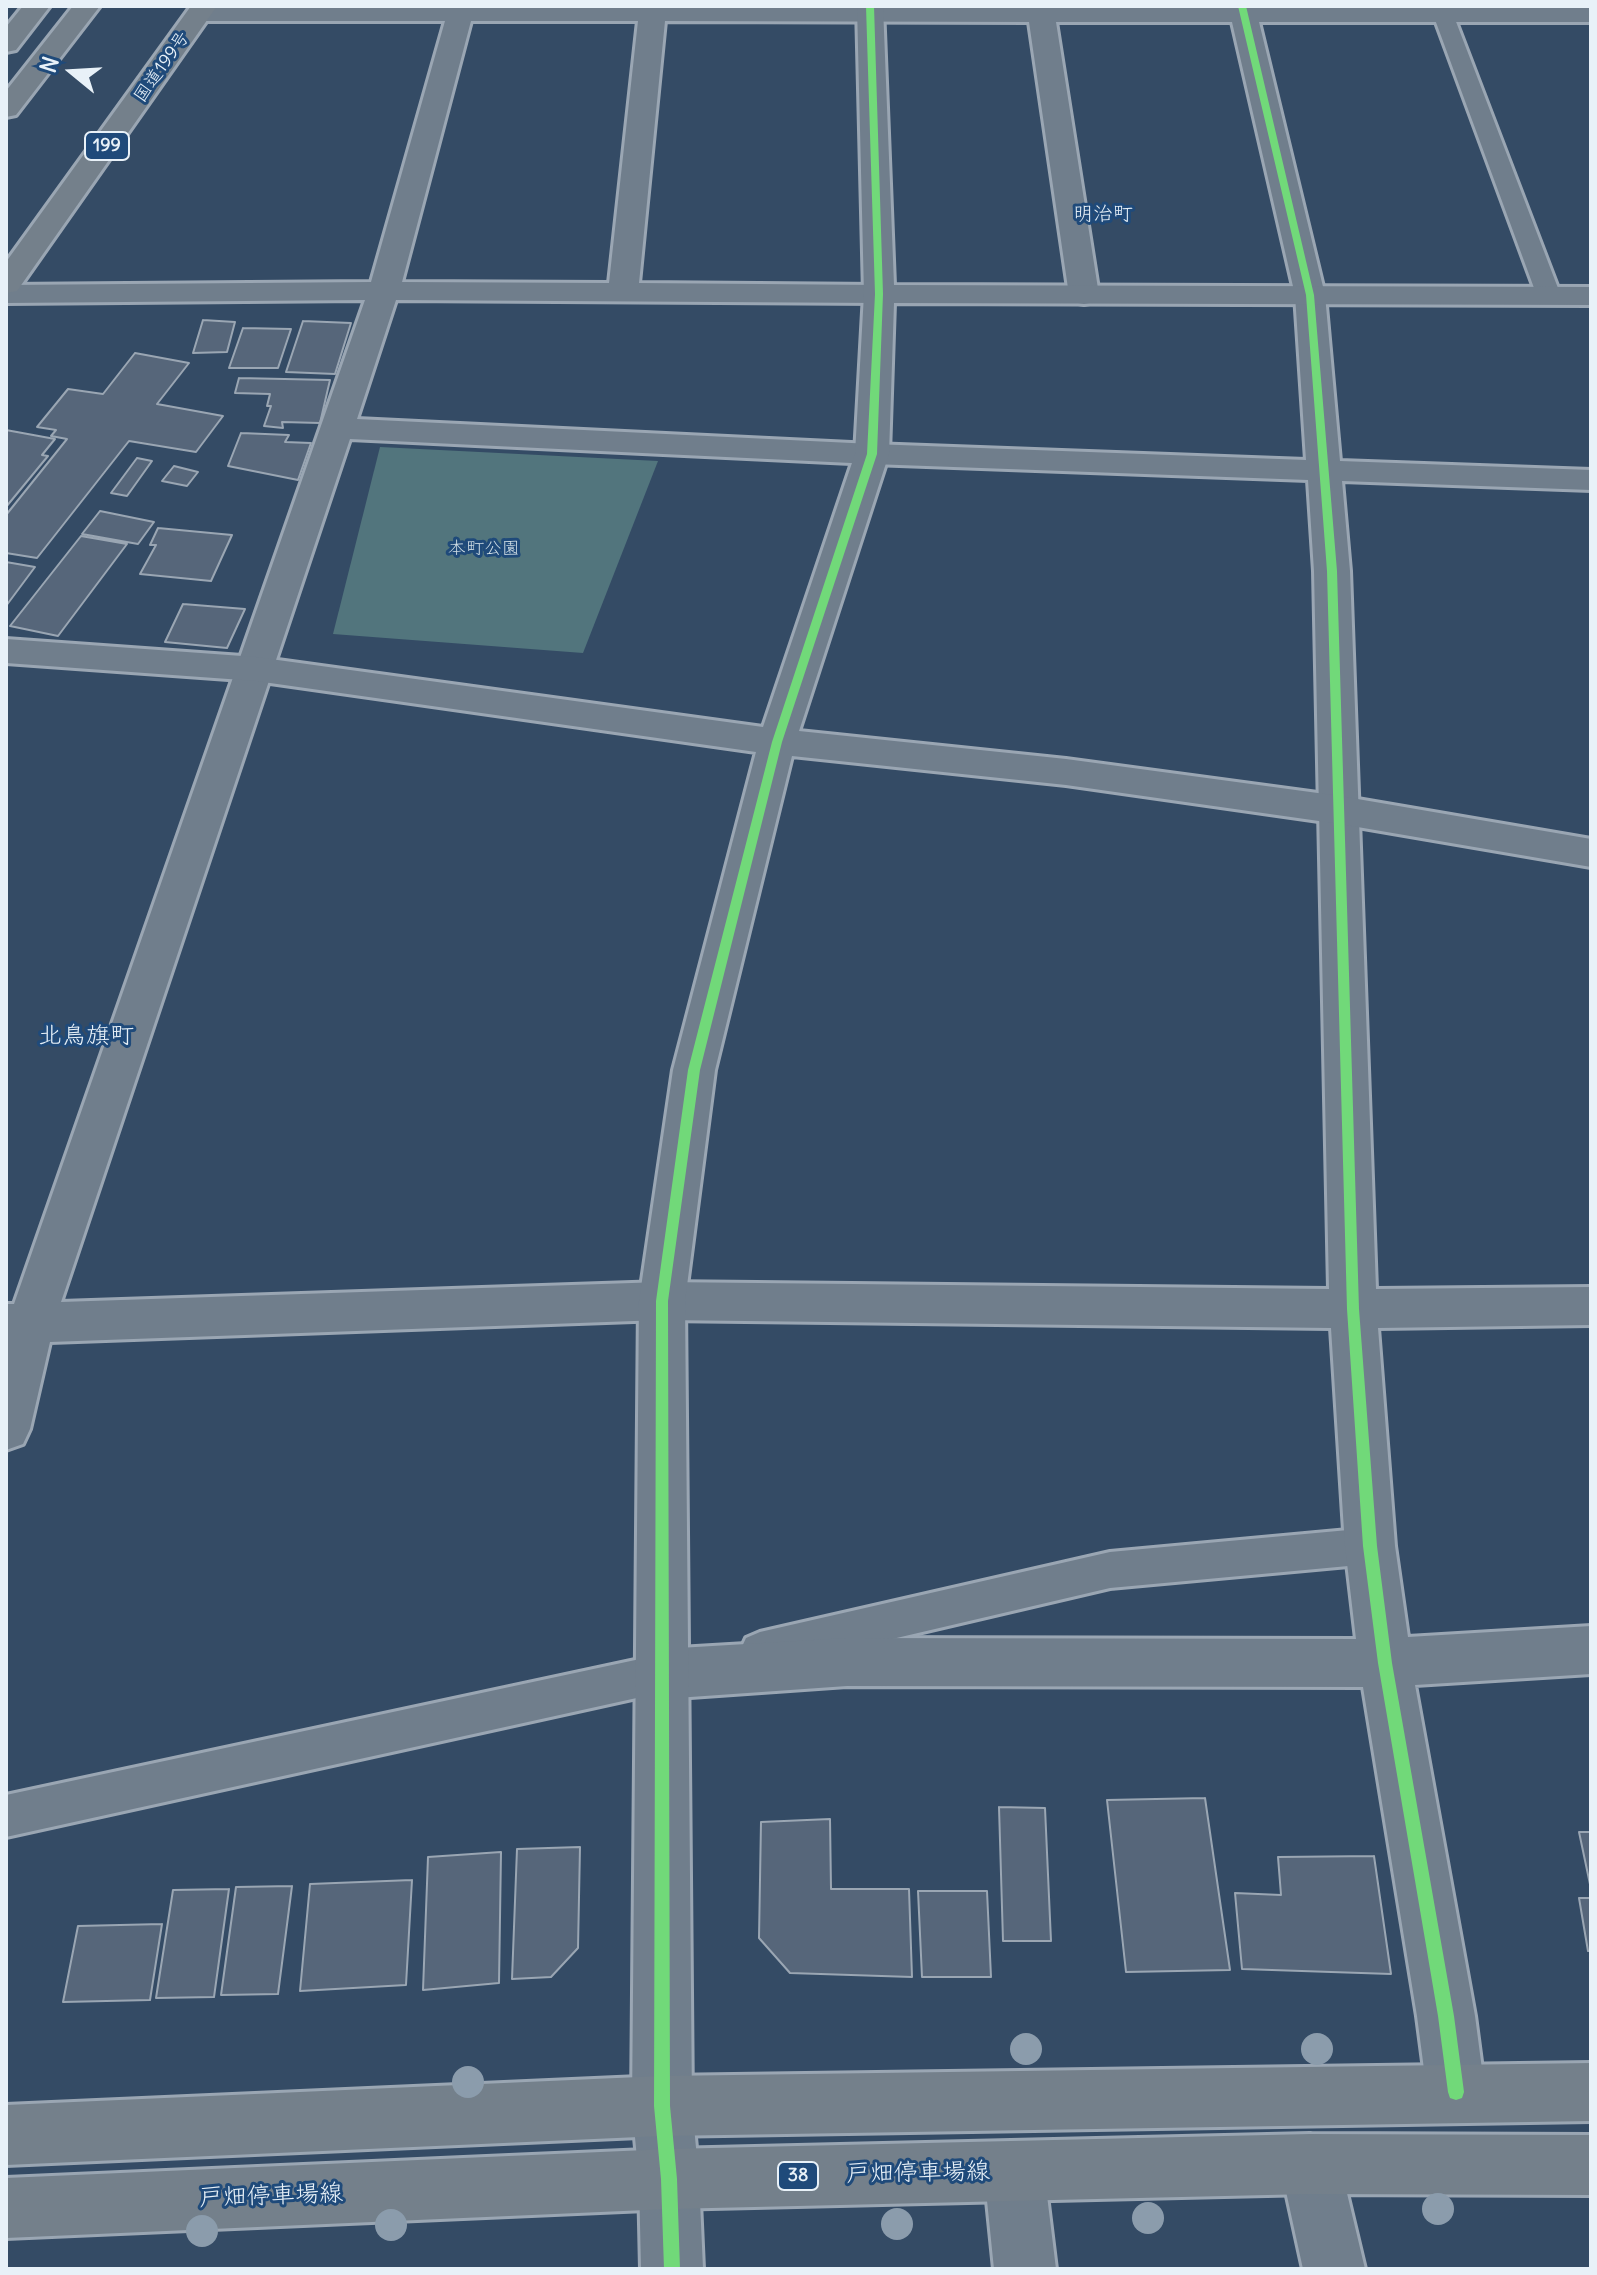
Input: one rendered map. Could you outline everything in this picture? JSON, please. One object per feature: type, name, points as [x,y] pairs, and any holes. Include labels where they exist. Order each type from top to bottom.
[{"type":"main road","points":[[6,44],[37,6]]},
{"type":"main road","points":[[6,109],[87,6]]},
{"type":"main road","name":"国道199号","points":[[6,284],[202,9]]},
{"type":"main road","points":[[6,2135],[662,2106],[1591,2092]]},
{"type":"main road","name":"戸畑停車場線","points":[[6,2208],[669,2179],[1310,2164],[1591,2165]]},
{"type":"street","points":[[202,9],[1442,10],[1591,14]]},
{"type":"street","points":[[6,1429],[18,1324],[256,669],[384,291],[460,10]]},
{"type":"street","points":[[623,292],[652,10]]},
{"type":"street","points":[[672,2269],[669,2179],[662,2106],[662,1301],[694,1070],[777,742],[872,454],[879,294],[870,10]]},
{"type":"street","points":[[1040,10],[1084,295]]},
{"type":"street","points":[[1243,10],[1310,295],[1332,571],[1353,1309],[1370,1546],[1385,1663],[1446,2016],[1456,2092]]},
{"type":"street","points":[[6,294],[384,291],[1591,296]]},
{"type":"street","points":[[337,428],[872,454],[1591,480]]},
{"type":"street","points":[[6,651],[256,669],[777,742],[1066,772],[1340,810],[1591,853]]},
{"type":"street","points":[[18,1324],[662,1301],[1353,1309],[1591,1306]]},
{"type":"street","points":[[662,1674],[847,1662],[1385,1663],[1591,1650]]},
{"type":"street","points":[[1310,2164],[1334,2269]]},
{"type":"street","points":[[1014,2171],[1025,2269]]},
{"type":"lane","points":[[1442,10],[1549,296]]},
{"type":"lane","points":[[6,1816],[662,1674],[1110,1570],[1370,1546]]},
{"type":"green space","name":"本町公園","points":[[380,447],[658,461],[583,653],[333,634]]},
{"type":"building","points":[[203,320],[235,322],[227,352],[193,353]]},
{"type":"building","points":[[303,321],[351,323],[335,374],[286,372]]},
{"type":"building","points":[[243,328],[291,329],[278,368],[229,368]]},
{"type":"building","points":[[135,353],[189,363],[157,404],[223,416],[196,452],[129,441],[37,558],[6,553],[6,515],[67,439],[51,436],[56,430],[37,427],[68,389],[103,394]]},
{"type":"building","points":[[239,378],[330,380],[320,423],[282,422],[283,428],[264,426],[271,406],[267,406],[270,394],[235,393]]},
{"type":"building","points":[[6,430],[55,439],[42,455],[48,456],[6,507]]},
{"type":"building","points":[[241,433],[289,435],[285,442],[311,443],[298,480],[228,466]]},
{"type":"building","points":[[137,458],[152,461],[127,496],[111,493]]},
{"type":"building","points":[[174,466],[198,472],[187,486],[162,481]]},
{"type":"building","points":[[100,511],[154,522],[138,544],[82,534]]},
{"type":"building","points":[[158,528],[232,535],[211,581],[140,574],[156,545],[150,545]]},
{"type":"building","points":[[81,536],[127,544],[58,636],[10,626]]},
{"type":"building","points":[[6,562],[35,567],[6,606]]},
{"type":"building","points":[[183,604],[245,609],[227,648],[165,642]]},
{"type":"building","points":[[1205,1798],[1230,1970],[1126,1972],[1107,1800]]},
{"type":"building","points":[[999,1807],[1045,1808],[1051,1941],[1003,1941]]},
{"type":"building","points":[[830,1819],[831,1889],[909,1889],[912,1977],[790,1973],[759,1938],[761,1822]]},
{"type":"building","points":[[1579,1832],[1591,1832],[1591,1889]]},
{"type":"building","points":[[580,1847],[578,1948],[551,1977],[512,1979],[517,1849]]},
{"type":"building","points":[[501,1852],[499,1983],[423,1990],[428,1857]]},
{"type":"building","points":[[1374,1856],[1391,1974],[1242,1969],[1235,1893],[1281,1895],[1278,1857]]},
{"type":"building","points":[[412,1880],[406,1985],[300,1991],[310,1884]]},
{"type":"building","points":[[292,1886],[278,1994],[221,1995],[236,1887]]},
{"type":"building","points":[[229,1889],[214,1997],[156,1998],[173,1890]]},
{"type":"building","points":[[918,1891],[987,1891],[991,1977],[922,1977]]},
{"type":"building","points":[[1579,1898],[1591,1898],[1591,1951],[1588,1951]]},
{"type":"building","points":[[162,1924],[150,2000],[63,2002],[78,1926]]},
{"type":"cycle path","points":[[672,2269],[669,2179],[662,2106],[662,1301],[694,1070],[777,742],[872,454],[879,294],[870,6]]},
{"type":"cycle path","points":[[1242,6],[1310,295],[1332,571],[1353,1309],[1370,1546],[1385,1663],[1446,2016],[1456,2092]]},
{"type":"district","name":"明治町","points":[[1103,214]]},
{"type":"district","name":"北鳥旗町","points":[[86,1036]]}]
